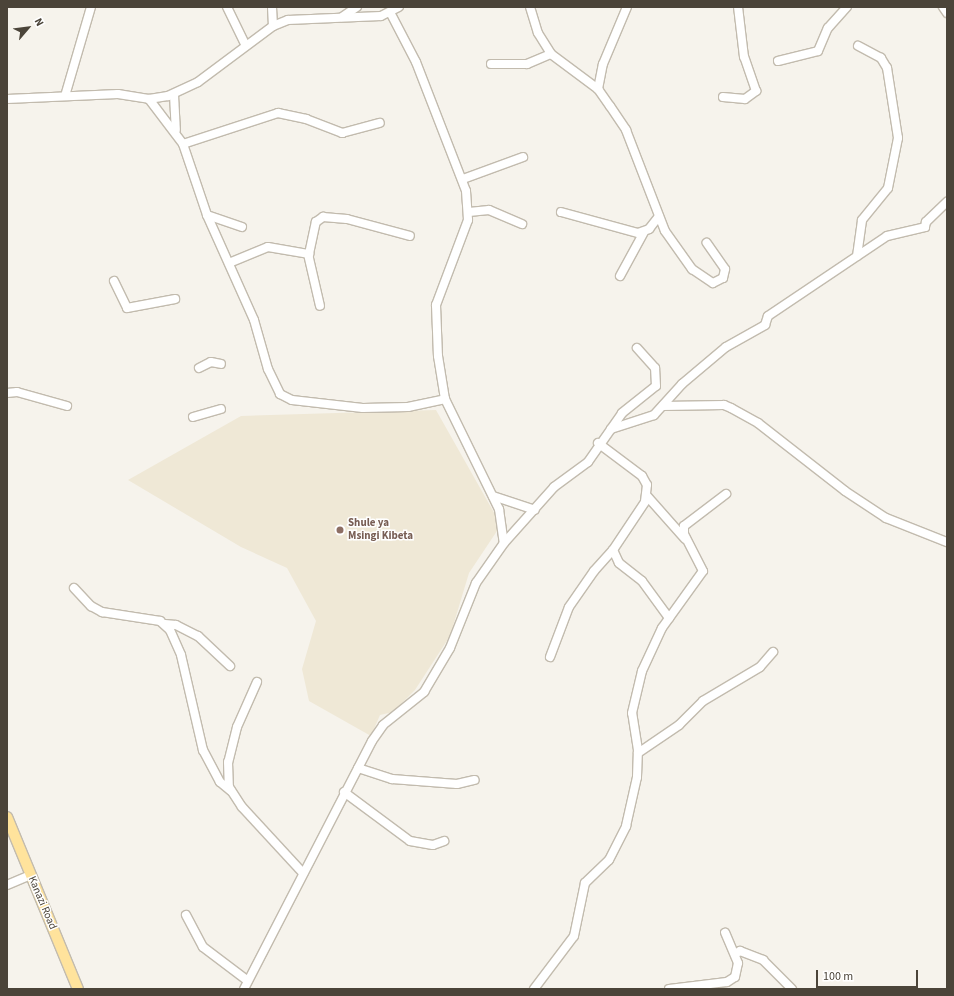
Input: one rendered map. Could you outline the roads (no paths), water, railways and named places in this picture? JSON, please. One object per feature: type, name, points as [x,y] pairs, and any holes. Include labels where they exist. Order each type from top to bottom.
[{"type":"main road","name":"Kanazi Road","points":[[7,817],[78,989]]},
{"type":"street","points":[[65,96],[91,7]]},
{"type":"street","points":[[227,7],[246,46]]},
{"type":"street","points":[[272,7],[273,26]]},
{"type":"street","points":[[342,17],[357,7]]},
{"type":"street","points":[[7,99],[118,94],[149,99],[174,95],[198,82],[273,26],[304,18],[391,14],[399,7]]},
{"type":"street","points":[[530,7],[538,33],[551,54],[598,89],[626,130],[659,216],[682,257],[701,278],[713,283],[722,278],[725,269],[707,243]]},
{"type":"street","points":[[598,89],[603,64],[627,7]]},
{"type":"street","points":[[722,97],[745,99],[756,92],[744,52],[738,7]]},
{"type":"street","points":[[778,61],[818,51],[828,28],[847,7]]},
{"type":"street","points":[[942,7],[947,13]]},
{"type":"street","points":[[391,14],[407,41],[463,179],[469,212],[447,270],[435,313],[445,399],[493,496],[503,522],[504,543]]},
{"type":"street","points":[[857,256],[862,220],[888,188],[898,138],[887,68],[881,58],[858,46]]},
{"type":"street","points":[[491,64],[527,64],[551,54]]},
{"type":"street","points":[[174,95],[176,133]]},
{"type":"street","points":[[149,99],[183,144],[207,215],[254,320],[268,369],[277,389],[287,399],[384,409],[445,399]]},
{"type":"street","points":[[183,144],[278,113],[306,119],[342,133],[380,123]]},
{"type":"street","points":[[463,179],[523,157]]},
{"type":"street","points":[[611,429],[648,419],[663,406],[682,384],[726,346],[765,325],[768,316],[887,236],[925,227],[926,222],[947,202]]},
{"type":"street","points":[[469,212],[489,210],[522,224]]},
{"type":"street","points":[[561,212],[583,215],[633,233],[644,232]]},
{"type":"street","points":[[207,215],[242,227]]},
{"type":"street","points":[[620,276],[644,232],[659,216]]},
{"type":"street","points":[[320,306],[308,254],[316,222],[323,217],[347,219],[410,236]]},
{"type":"street","points":[[229,263],[268,247],[308,254]]},
{"type":"street","points":[[114,281],[127,308],[175,299]]},
{"type":"street","points":[[186,915],[204,948],[246,985],[344,792],[383,725],[413,704],[434,678],[476,583],[504,543],[561,480],[588,462],[598,442],[611,429],[622,413],[656,386],[654,368],[637,348]]},
{"type":"street","points":[[199,368],[211,362],[221,364]]},
{"type":"street","points":[[7,393],[17,392],[67,406]]},
{"type":"street","points":[[663,406],[724,405],[731,408],[758,422],[845,491],[886,518],[947,542]]},
{"type":"street","points":[[193,417],[220,409]]},
{"type":"street","points":[[534,989],[574,936],[586,883],[609,860],[626,826],[637,777],[638,753],[631,722],[633,702],[648,654],[669,618],[703,574],[702,564],[689,544],[647,496],[642,476],[598,442]]},
{"type":"street","points":[[689,544],[683,530],[687,521],[726,494]]},
{"type":"street","points":[[493,496],[535,510]]},
{"type":"street","points":[[550,657],[569,607],[594,571],[614,550],[647,496]]},
{"type":"street","points":[[614,550],[619,563],[642,581],[669,618]]},
{"type":"street","points":[[74,588],[91,606],[102,612],[176,625],[198,636],[230,666]]},
{"type":"street","points":[[165,624],[178,644],[203,750],[220,782],[231,791],[303,873]]},
{"type":"street","points":[[638,753],[679,725],[703,701],[760,667],[773,652]]},
{"type":"street","points":[[231,791],[228,762],[241,715],[257,682]]},
{"type":"street","points":[[358,768],[392,779],[458,784],[475,780]]},
{"type":"street","points":[[344,792],[410,840],[433,846],[444,841]]},
{"type":"street","points":[[7,885],[30,875]]},
{"type":"street","points":[[669,989],[731,980],[737,971],[735,954],[725,933]]},
{"type":"street","points":[[735,954],[740,951],[763,960],[792,989]]},
{"type":"place","name":"Shule ya Msingi Kibeta","points":[[340,530]]}]
